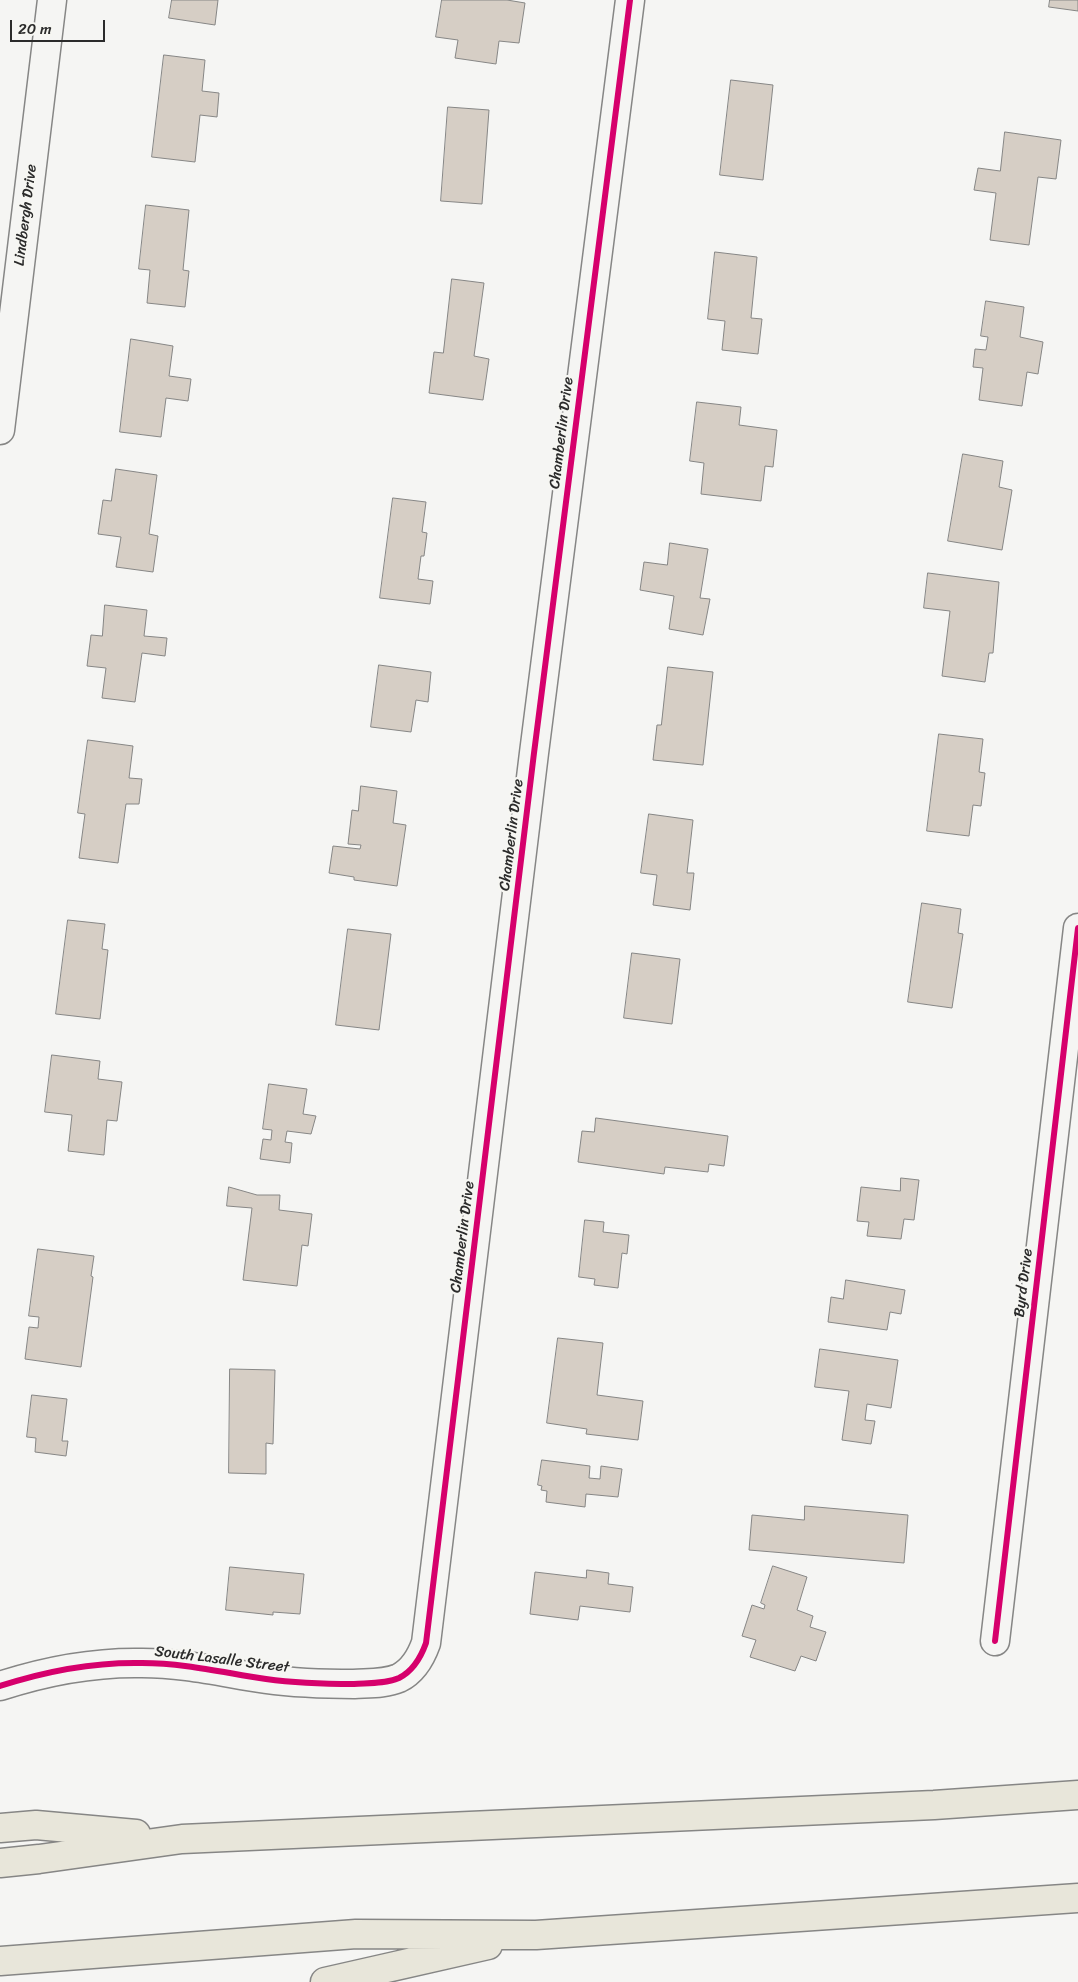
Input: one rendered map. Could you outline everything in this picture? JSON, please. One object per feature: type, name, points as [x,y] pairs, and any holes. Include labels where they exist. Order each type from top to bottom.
[{"type":"highway","points":[[0,1863],[39,1860],[182,1839],[934,1805],[1078,1795]]},
{"type":"highway","points":[[0,1828],[36,1825],[182,1839]]},
{"type":"highway","points":[[0,1961],[356,1934],[536,1935],[1078,1898]]},
{"type":"highway","points":[[325,1982],[536,1935]]},
{"type":"street","name":"Lindbergh Drive","points":[[0,430],[52,0]]},
{"type":"street","name":"Chamberlin Drive","points":[[410,1669],[422,1656],[426,1643],[533,763],[630,0]]},
{"type":"street","name":"Byrd Drive","points":[[995,1641],[1078,928]]},
{"type":"street","name":"South Lasalle Street","points":[[0,1686],[28,1676],[63,1669],[106,1664],[140,1663],[202,1667],[283,1680],[339,1684],[392,1680],[405,1674],[410,1669]]},
{"type":"building","points":[[172,0],[218,0],[215,25],[169,18]]},
{"type":"building","points":[[442,0],[507,0],[525,3],[519,43],[499,41],[496,64],[455,58],[458,40],[436,37]]},
{"type":"building","points":[[1050,0],[1078,0],[1078,11],[1049,7]]},
{"type":"building","points":[[164,55],[205,60],[202,91],[219,93],[217,117],[200,115],[195,162],[152,157]]},
{"type":"building","points":[[731,80],[773,85],[763,180],[720,175]]},
{"type":"building","points":[[448,107],[489,110],[482,204],[441,201]]},
{"type":"building","points":[[1005,132],[1061,140],[1056,179],[1038,177],[1029,245],[990,240],[996,193],[974,190],[978,168],[1000,171]]},
{"type":"building","points":[[146,205],[189,210],[183,270],[189,271],[185,307],[147,303],[150,270],[139,269]]},
{"type":"building","points":[[715,252],[757,257],[751,318],[762,319],[758,354],[722,350],[725,321],[708,319]]},
{"type":"building","points":[[452,279],[484,283],[474,356],[489,359],[483,400],[429,393],[434,352],[443,353]]},
{"type":"building","points":[[986,301],[1024,307],[1020,337],[1043,342],[1038,374],[1027,372],[1022,406],[979,400],[983,368],[973,367],[975,349],[986,350],[988,337],[981,336]]},
{"type":"building","points":[[131,339],[173,346],[169,376],[191,379],[188,401],[166,398],[161,437],[120,432]]},
{"type":"building","points":[[697,402],[741,407],[739,425],[777,430],[773,467],[765,466],[761,501],[701,494],[704,463],[690,461]]},
{"type":"building","points":[[963,454],[1003,461],[999,487],[1012,490],[1002,550],[948,541]]},
{"type":"building","points":[[116,469],[157,475],[149,534],[158,536],[153,572],[116,567],[121,537],[98,534],[103,500],[111,501]]},
{"type":"building","points":[[393,498],[426,502],[422,532],[427,533],[418,579],[433,581],[430,604],[380,598]]},
{"type":"building","points":[[670,543],[708,549],[700,598],[710,599],[703,635],[669,629],[674,596],[640,590],[644,562],[667,565]]},
{"type":"building","points":[[928,573],[999,582],[993,653],[989,653],[985,682],[942,676],[950,611],[924,608]]},
{"type":"building","points":[[105,605],[147,610],[144,636],[167,638],[165,656],[142,653],[135,702],[102,698],[106,668],[87,666],[91,635],[102,636]]},
{"type":"building","points":[[379,665],[431,672],[428,702],[416,700],[411,732],[371,727]]},
{"type":"building","points":[[668,667],[713,672],[703,765],[653,760],[657,725],[661,725]]},
{"type":"building","points":[[939,734],[983,739],[979,772],[985,773],[981,806],[973,805],[969,836],[927,831]]},
{"type":"building","points":[[88,740],[133,746],[129,778],[142,779],[139,804],[126,804],[118,863],[79,858],[85,814],[78,813]]},
{"type":"building","points":[[361,786],[397,791],[393,823],[406,825],[397,886],[354,880],[354,877],[329,873],[333,846],[360,849],[361,845],[348,844],[352,810],[358,811]]},
{"type":"building","points":[[649,814],[693,820],[687,873],[694,873],[690,910],[653,905],[657,875],[641,873]]},
{"type":"building","points":[[922,903],[961,909],[958,933],[963,934],[952,1008],[908,1002]]},
{"type":"building","points":[[68,920],[105,924],[102,949],[108,950],[100,1019],[56,1014]]},
{"type":"building","points":[[348,929],[391,934],[379,1030],[336,1025]]},
{"type":"building","points":[[632,953],[680,959],[672,1024],[624,1018]]},
{"type":"building","points":[[52,1055],[100,1061],[98,1079],[122,1082],[117,1121],[107,1120],[104,1155],[68,1151],[72,1115],[45,1112]]},
{"type":"building","points":[[269,1084],[307,1089],[303,1114],[316,1116],[311,1134],[287,1131],[285,1142],[292,1143],[290,1163],[260,1159],[263,1139],[271,1140],[272,1130],[263,1129]]},
{"type":"building","points":[[596,1118],[728,1136],[724,1166],[709,1164],[708,1172],[665,1167],[664,1174],[578,1162],[582,1131],[594,1132]]},
{"type":"building","points":[[901,1178],[919,1180],[914,1220],[904,1219],[901,1239],[867,1236],[869,1222],[857,1221],[861,1187],[900,1191]]},
{"type":"building","points":[[229,1187],[257,1195],[280,1195],[279,1210],[312,1214],[308,1246],[302,1245],[297,1286],[243,1280],[252,1208],[227,1206]]},
{"type":"building","points":[[585,1220],[604,1222],[603,1232],[629,1235],[627,1254],[622,1253],[618,1288],[594,1285],[595,1279],[579,1277]]},
{"type":"building","points":[[38,1249],[94,1256],[81,1367],[25,1359],[29,1327],[38,1328],[39,1317],[29,1316]]},
{"type":"building","points":[[846,1280],[905,1290],[901,1314],[890,1312],[887,1330],[828,1322],[831,1297],[843,1299]]},
{"type":"building","points":[[558,1338],[603,1343],[597,1395],[643,1401],[638,1440],[586,1434],[587,1429],[547,1423]]},
{"type":"building","points":[[820,1349],[898,1360],[891,1408],[867,1404],[865,1420],[875,1421],[871,1444],[842,1440],[849,1391],[815,1387]]},
{"type":"building","points":[[230,1369],[275,1370],[273,1444],[266,1443],[266,1474],[229,1473]]},
{"type":"building","points":[[32,1395],[67,1399],[62,1441],[68,1441],[66,1456],[35,1452],[36,1438],[27,1437]]},
{"type":"building","points":[[542,1460],[590,1466],[589,1478],[600,1479],[601,1466],[622,1469],[618,1497],[586,1494],[585,1507],[546,1502],[547,1491],[541,1490],[542,1486],[538,1485]]},
{"type":"building","points":[[805,1506],[908,1515],[904,1563],[749,1550],[752,1515],[804,1520]]},
{"type":"building","points":[[773,1566],[807,1577],[797,1610],[813,1616],[810,1627],[826,1632],[816,1661],[801,1656],[795,1671],[750,1657],[756,1640],[742,1636],[752,1605],[764,1609],[765,1605],[761,1603]]},
{"type":"building","points":[[230,1567],[304,1574],[300,1614],[273,1612],[273,1615],[226,1610]]},
{"type":"building","points":[[587,1570],[609,1573],[608,1584],[633,1587],[630,1612],[580,1606],[578,1620],[530,1614],[535,1572],[586,1578]]},
{"type":"cycle path","points":[[0,1686],[70,1668],[124,1663],[158,1663],[299,1682],[376,1683],[394,1680],[408,1672],[419,1658],[426,1643],[534,753],[630,0]]},
{"type":"cycle path","points":[[995,1641],[1078,928]]}]
